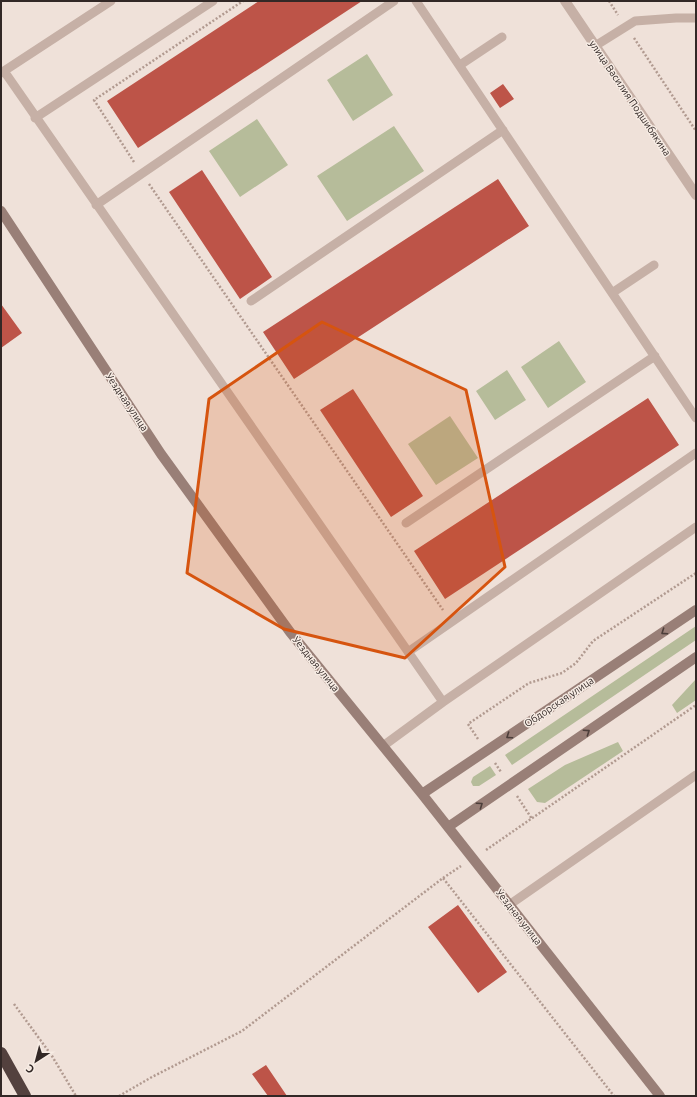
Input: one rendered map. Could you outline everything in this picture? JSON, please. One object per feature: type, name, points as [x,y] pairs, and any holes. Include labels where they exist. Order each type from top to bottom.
[{"type":"highway","points":[[1,1053],[26,1096]]},
{"type":"street","name":"улица Василия Подшибякина","points":[[565,1],[696,195]]},
{"type":"street","name":"Уездная улица","points":[[1,211],[161,454],[290,632],[422,794],[660,1096]]},
{"type":"street","name":"Обдорская улица","points":[[422,794],[696,610]]},
{"type":"street","points":[[448,827],[696,657]]},
{"type":"lane","points":[[111,1],[2,72],[443,702]]},
{"type":"lane","points":[[35,118],[213,1]]},
{"type":"lane","points":[[96,205],[394,1]]},
{"type":"lane","points":[[416,1],[696,418]]},
{"type":"lane","points":[[595,46],[635,21],[696,18]]},
{"type":"lane","points":[[460,65],[502,37]]},
{"type":"lane","points":[[251,300],[503,130]]},
{"type":"lane","points":[[1,218],[10,225]]},
{"type":"lane","points":[[612,293],[654,265]]},
{"type":"lane","points":[[406,523],[655,356]]},
{"type":"lane","points":[[408,652],[696,453]]},
{"type":"lane","points":[[382,746],[696,527]]},
{"type":"lane","points":[[509,905],[696,775]]},
{"type":"path","points":[[609,1],[696,131]]},
{"type":"path","points":[[118,1096],[242,1031],[443,878],[473,859],[696,705]]},
{"type":"path","points":[[443,878],[614,1096]]},
{"type":"path","points":[[14,1004],[52,1056],[76,1096]]},
{"type":"highlighted area","points":[[322,322],[466,390],[505,567],[405,658],[284,629],[187,573],[209,399]]},
{"type":"green space","points":[[367,54],[393,95],[353,121],[327,80]]},
{"type":"green space","points":[[257,119],[288,165],[240,197],[209,151]]},
{"type":"green space","points":[[394,126],[424,171],[347,221],[317,176]]},
{"type":"green space","points":[[559,341],[586,382],[548,408],[521,367]]},
{"type":"green space","points":[[507,370],[526,400],[495,420],[476,391]]},
{"type":"green space","points":[[450,416],[478,458],[436,485],[408,444]]},
{"type":"green space","points":[[696,626],[696,640],[512,765],[505,755]]},
{"type":"green space","points":[[696,679],[696,700],[677,713],[672,705]]},
{"type":"green space","points":[[618,742],[623,751],[545,803],[537,802],[528,789],[565,765]]},
{"type":"green space","points":[[490,766],[496,775],[479,786],[473,786],[471,782],[473,777]]},
{"type":"building","points":[[259,1],[362,1],[138,148],[107,101]]},
{"type":"building","points":[[503,84],[514,99],[500,108],[490,93]]},
{"type":"building","points":[[202,170],[272,277],[240,299],[169,192]]},
{"type":"building","points":[[498,179],[529,226],[294,379],[263,332]]},
{"type":"building","points":[[1,304],[22,333],[1,348]]},
{"type":"building","points":[[353,389],[423,496],[391,517],[320,410]]},
{"type":"building","points":[[648,398],[679,445],[445,599],[414,551]]},
{"type":"building","points":[[458,905],[507,972],[478,993],[428,927]]},
{"type":"building","points":[[266,1065],[287,1096],[268,1096],[252,1074]]}]
